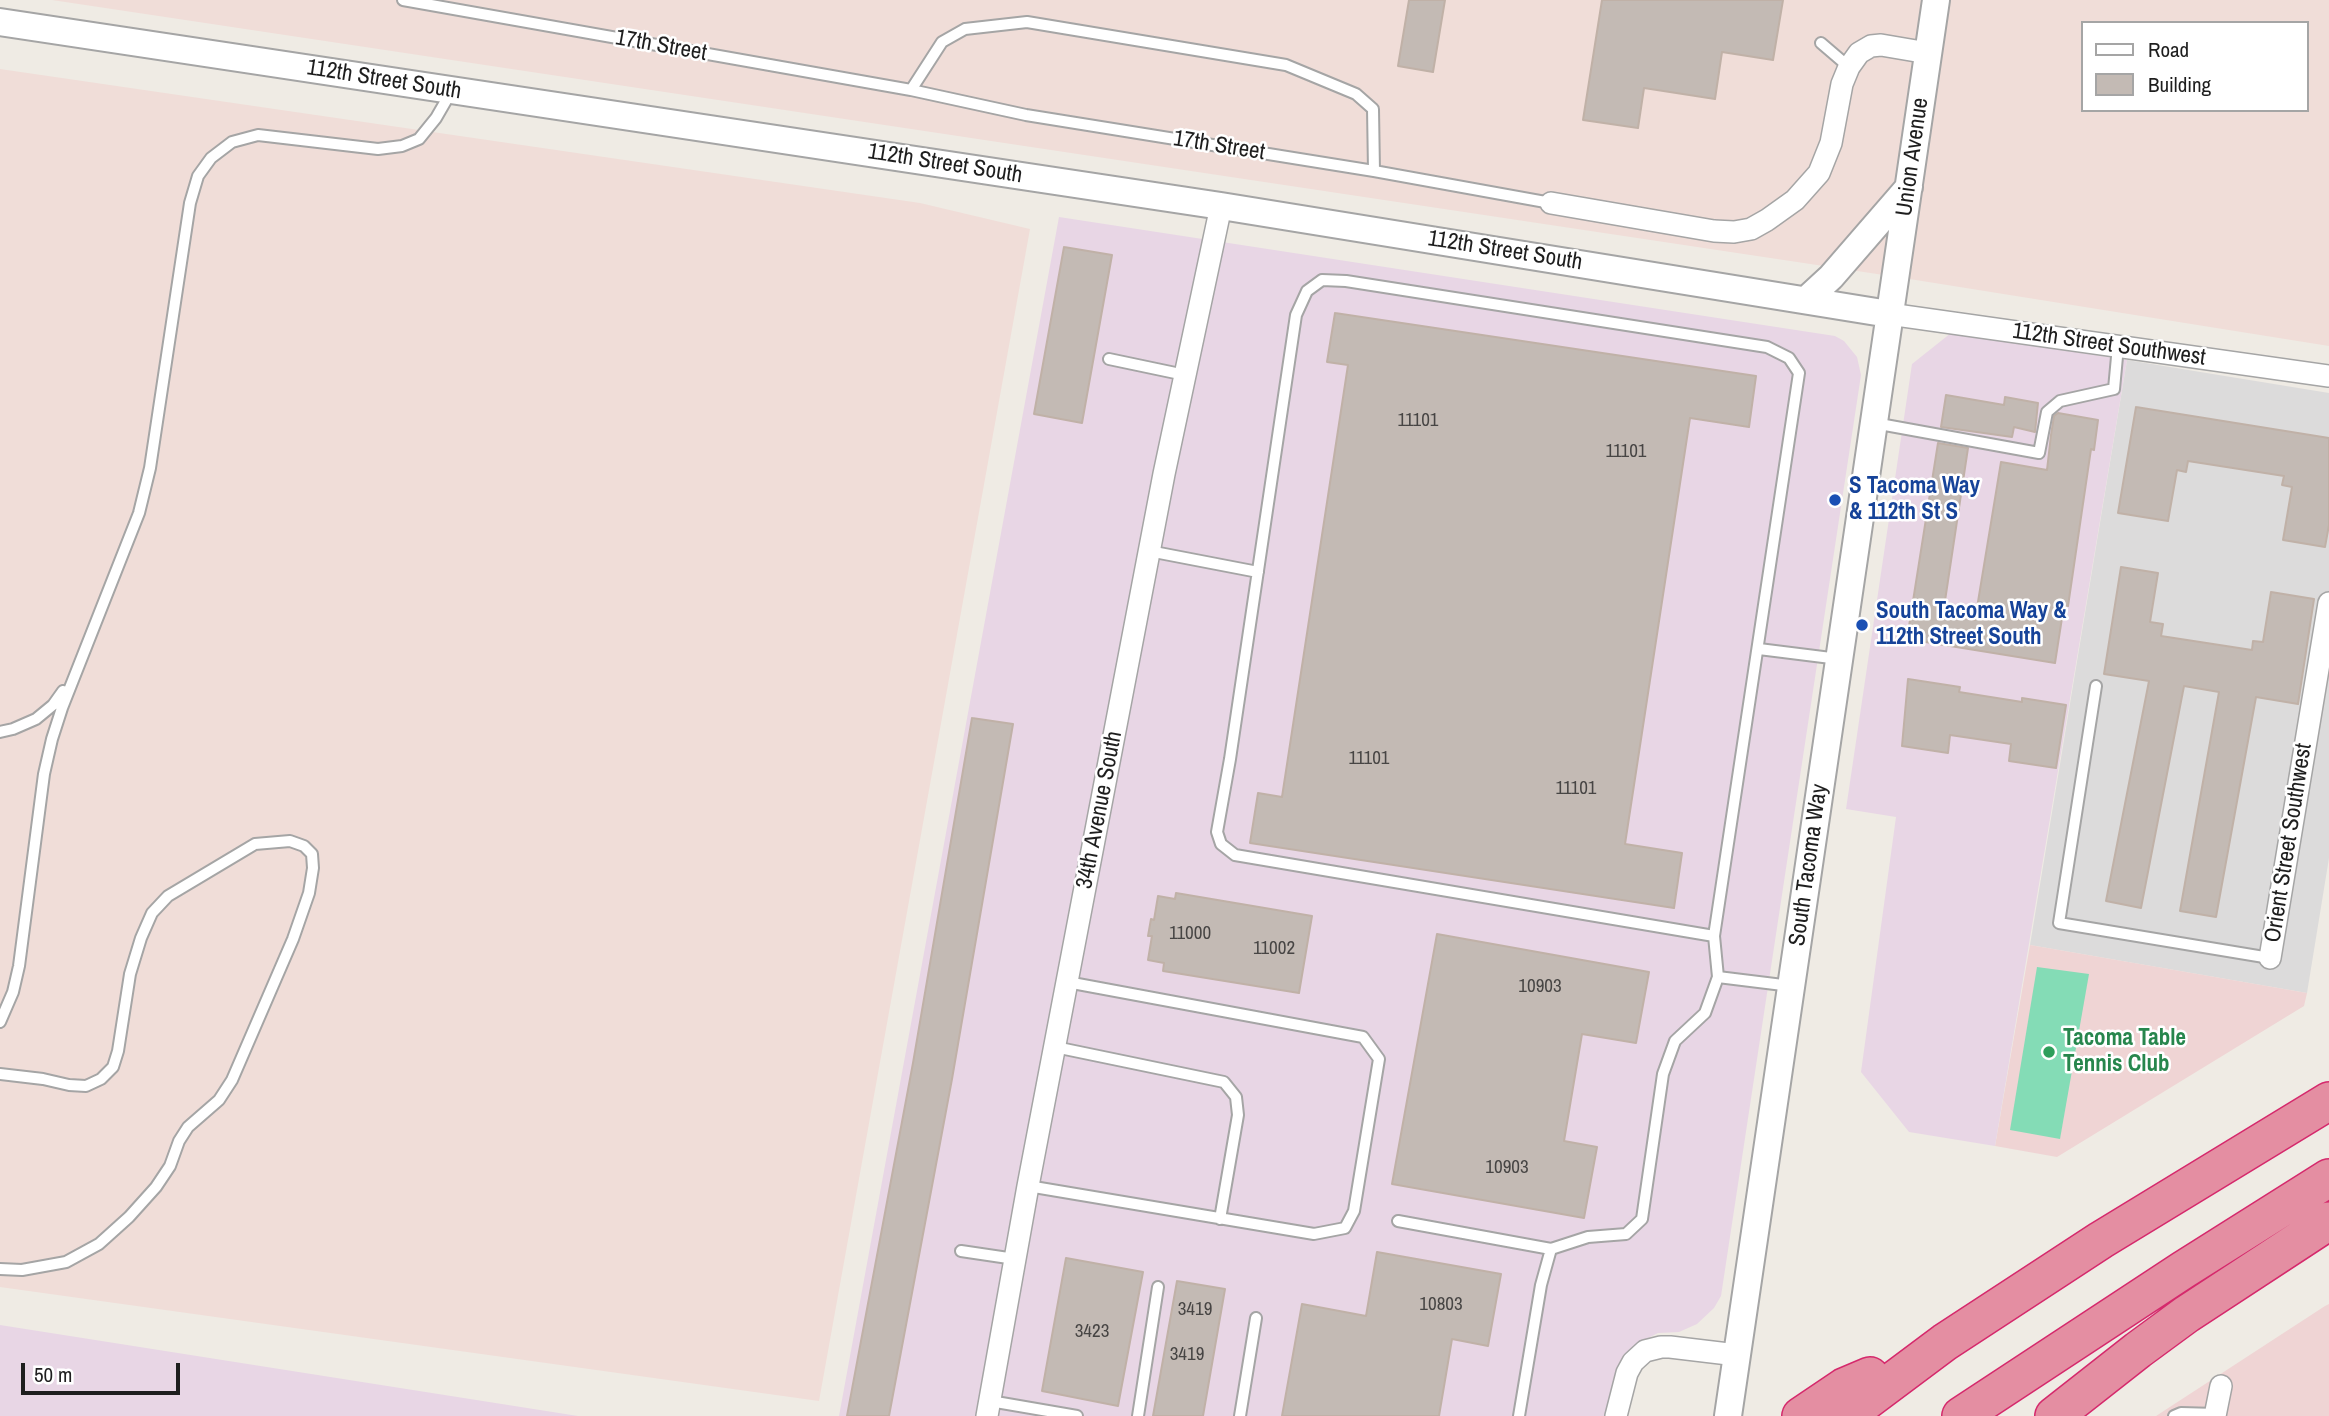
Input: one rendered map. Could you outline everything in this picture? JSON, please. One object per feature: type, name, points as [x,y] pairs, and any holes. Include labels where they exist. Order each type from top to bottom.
[{"type":"highway","points":[[1846,1416],[1945,1342],[2101,1240],[2329,1101]]},
{"type":"highway","points":[[1961,1416],[2183,1269],[2329,1178]]},
{"type":"highway","points":[[2054,1416],[2186,1314],[2329,1221]]},
{"type":"highway","points":[[1801,1416],[1844,1387],[1945,1342]]},
{"type":"street","name":"Union Avenue","points":[[1889,313],[1936,0]]},
{"type":"street","name":"112th Street South","points":[[0,22],[1221,206],[1889,313]]},
{"type":"street","points":[[1849,66],[1859,53],[1871,46],[1881,45],[1928,53]]},
{"type":"street","name":"17th Street","points":[[1551,203],[1714,231],[1742,231],[1758,225],[1795,200],[1822,167],[1831,143],[1842,84],[1849,66]]},
{"type":"street","points":[[1806,300],[1831,277],[1910,185]]},
{"type":"street","name":"34th Avenue South","points":[[987,1411],[1150,551],[1221,206]]},
{"type":"street","name":"112th Street Southwest","points":[[1889,313],[2329,376]]},
{"type":"street","name":"South Tacoma Way","points":[[1728,1416],[1889,313]]},
{"type":"street","name":"Orient Street Southwest","points":[[2270,958],[2329,603]]},
{"type":"street","points":[[1616,1416],[1627,1373],[1633,1362],[1645,1352],[1661,1346],[1737,1355]]},
{"type":"street","points":[[2216,1415],[2221,1386]]},
{"type":"lane","name":"17th Street","points":[[403,0],[911,90],[1026,116],[1374,171],[1551,203]]},
{"type":"lane","points":[[911,90],[942,42],[965,29],[1027,22],[1286,65],[1356,94],[1373,109],[1374,171]]},
{"type":"lane","points":[[1821,43],[1849,66]]},
{"type":"lane","points":[[0,1022],[13,992],[19,965],[44,774],[52,739],[134,526],[147,480],[190,203],[198,176],[211,158],[232,142],[258,135],[378,149],[402,146],[419,138],[436,118],[452,90]]},
{"type":"lane","points":[[1398,1221],[1551,1250],[1588,1237],[1626,1234],[1642,1219],[1663,1074],[1675,1041],[1705,1013],[1718,977],[1714,936],[1799,373],[1789,358],[1767,347],[1346,281],[1322,281],[1307,291],[1296,315],[1217,832],[1222,844],[1236,855],[1714,936]]},
{"type":"lane","points":[[1874,423],[2039,453],[2047,412],[2060,401],[2113,389],[2118,346]]},
{"type":"lane","points":[[1109,359],[1185,375]]},
{"type":"lane","points":[[1150,551],[1258,572]]},
{"type":"lane","points":[[1759,649],[1839,659]]},
{"type":"lane","points":[[0,732],[36,719],[53,705],[66,688],[84,651]]},
{"type":"lane","points":[[2096,686],[2059,923],[2270,958]]},
{"type":"lane","points":[[0,1074],[86,1086],[101,1079],[113,1067],[118,1051],[130,974],[141,938],[152,913],[168,896],[255,844],[290,841],[304,846],[312,855],[309,893],[293,939],[232,1080],[219,1100],[188,1127],[179,1140],[170,1166],[156,1187],[129,1217],[99,1244],[66,1262],[22,1270],[0,1269]]},
{"type":"lane","points":[[1718,977],[1791,986]]},
{"type":"lane","points":[[1028,1186],[1314,1234],[1345,1228],[1354,1212],[1379,1059],[1363,1037],[1067,982]]},
{"type":"lane","points":[[1055,1047],[1224,1082],[1236,1097],[1238,1115],[1220,1219]]},
{"type":"lane","points":[[1519,1416],[1541,1285],[1551,1250]]},
{"type":"lane","points":[[961,1251],[1015,1259]]},
{"type":"lane","points":[[1138,1416],[1158,1287]]},
{"type":"lane","points":[[1240,1416],[1256,1318]]},
{"type":"lane","points":[[987,1411],[1077,1416]]},
{"type":"lane","points":[[2174,1416],[2181,1413],[2216,1415]]},
{"type":"shaded area","points":[[52,0],[2329,0],[2329,346],[1897,277]]},
{"type":"shaded area","points":[[0,69],[920,203],[1030,229],[819,1401],[0,1287]]},
{"type":"shaded area","points":[[1059,217],[1835,336],[1844,341],[1857,357],[1861,375],[1721,1296],[1714,1308],[1697,1324],[1679,1332],[1658,1333],[1632,1349],[1610,1416],[839,1416]]},
{"type":"shaded area","points":[[1951,333],[2127,360],[1995,1146],[1909,1132],[1861,1072],[1896,817],[1846,809],[1912,364]]},
{"type":"shaded area","points":[[2127,360],[2329,393],[2329,858],[2307,993],[2030,945]]},
{"type":"shaded area","points":[[2030,945],[2307,993],[2304,1006],[2057,1157],[1995,1146]]},
{"type":"shaded area","points":[[2329,1304],[2329,1416],[2156,1416],[2325,1306]]},
{"type":"shaded area","points":[[0,1325],[578,1416],[0,1416]]},
{"type":"green space","name":"Tacoma Table Tennis Club","points":[[2037,967],[2089,974],[2060,1139],[2010,1130]]},
{"type":"building","points":[[1409,0],[1445,0],[1433,72],[1398,66]]},
{"type":"building","points":[[1602,0],[1783,0],[1773,60],[1722,52],[1715,99],[1644,88],[1638,128],[1583,120]]},
{"type":"building","points":[[1064,247],[1112,255],[1082,423],[1034,414]]},
{"type":"building","points":[[1335,313],[1756,376],[1749,427],[1690,418],[1625,844],[1682,853],[1674,908],[1250,843],[1258,793],[1282,797],[1348,365],[1327,362]]},
{"type":"building","points":[[1946,395],[2004,405],[2005,397],[2038,403],[2035,432],[2014,427],[2012,437],[1941,427]]},
{"type":"building","points":[[2136,407],[2329,438],[2329,525],[2325,547],[2283,540],[2292,487],[2282,485],[2284,476],[2188,461],[2186,472],[2177,470],[2168,521],[2118,513]]},
{"type":"building","points":[[2058,413],[2098,420],[2094,450],[2091,449],[2068,606],[2064,605],[2055,663],[1907,639],[1938,443],[1968,448],[1943,614],[1975,620],[2001,462],[2047,470],[2054,416]]},
{"type":"building","points":[[2121,567],[2158,573],[2150,622],[2163,624],[2161,636],[2252,650],[2253,641],[2263,642],[2271,592],[2314,599],[2298,704],[2256,697],[2216,917],[2180,911],[2219,692],[2184,686],[2141,908],[2106,901],[2149,681],[2104,674]]},
{"type":"building","points":[[1908,679],[1960,687],[1959,692],[2022,702],[2022,698],[2066,705],[2056,768],[2009,761],[2011,744],[1950,735],[1948,753],[1902,746]]},
{"type":"building","points":[[972,718],[1013,724],[952,1079],[889,1416],[847,1416],[913,1063]]},
{"type":"building","points":[[1176,893],[1312,916],[1299,993],[1163,971],[1164,963],[1148,960],[1152,936],[1148,936],[1158,896],[1175,899]]},
{"type":"building","points":[[1437,934],[1649,972],[1636,1043],[1582,1034],[1564,1141],[1597,1147],[1584,1218],[1392,1184]]},
{"type":"building","points":[[1377,1252],[1501,1274],[1488,1346],[1452,1339],[1439,1416],[1282,1416],[1302,1304],[1366,1316]]},
{"type":"building","points":[[1066,1258],[1143,1272],[1118,1406],[1042,1391]]},
{"type":"building","points":[[1177,1281],[1225,1289],[1203,1416],[1153,1416]]},
{"type":"place","name":"S Tacoma Way & 112th St S","points":[[1835,500]]},
{"type":"place","name":"South Tacoma Way & 112th Street South","points":[[1862,625]]},
{"type":"place","name":"Tacoma Table Tennis Club","points":[[2049,1052]]}]
